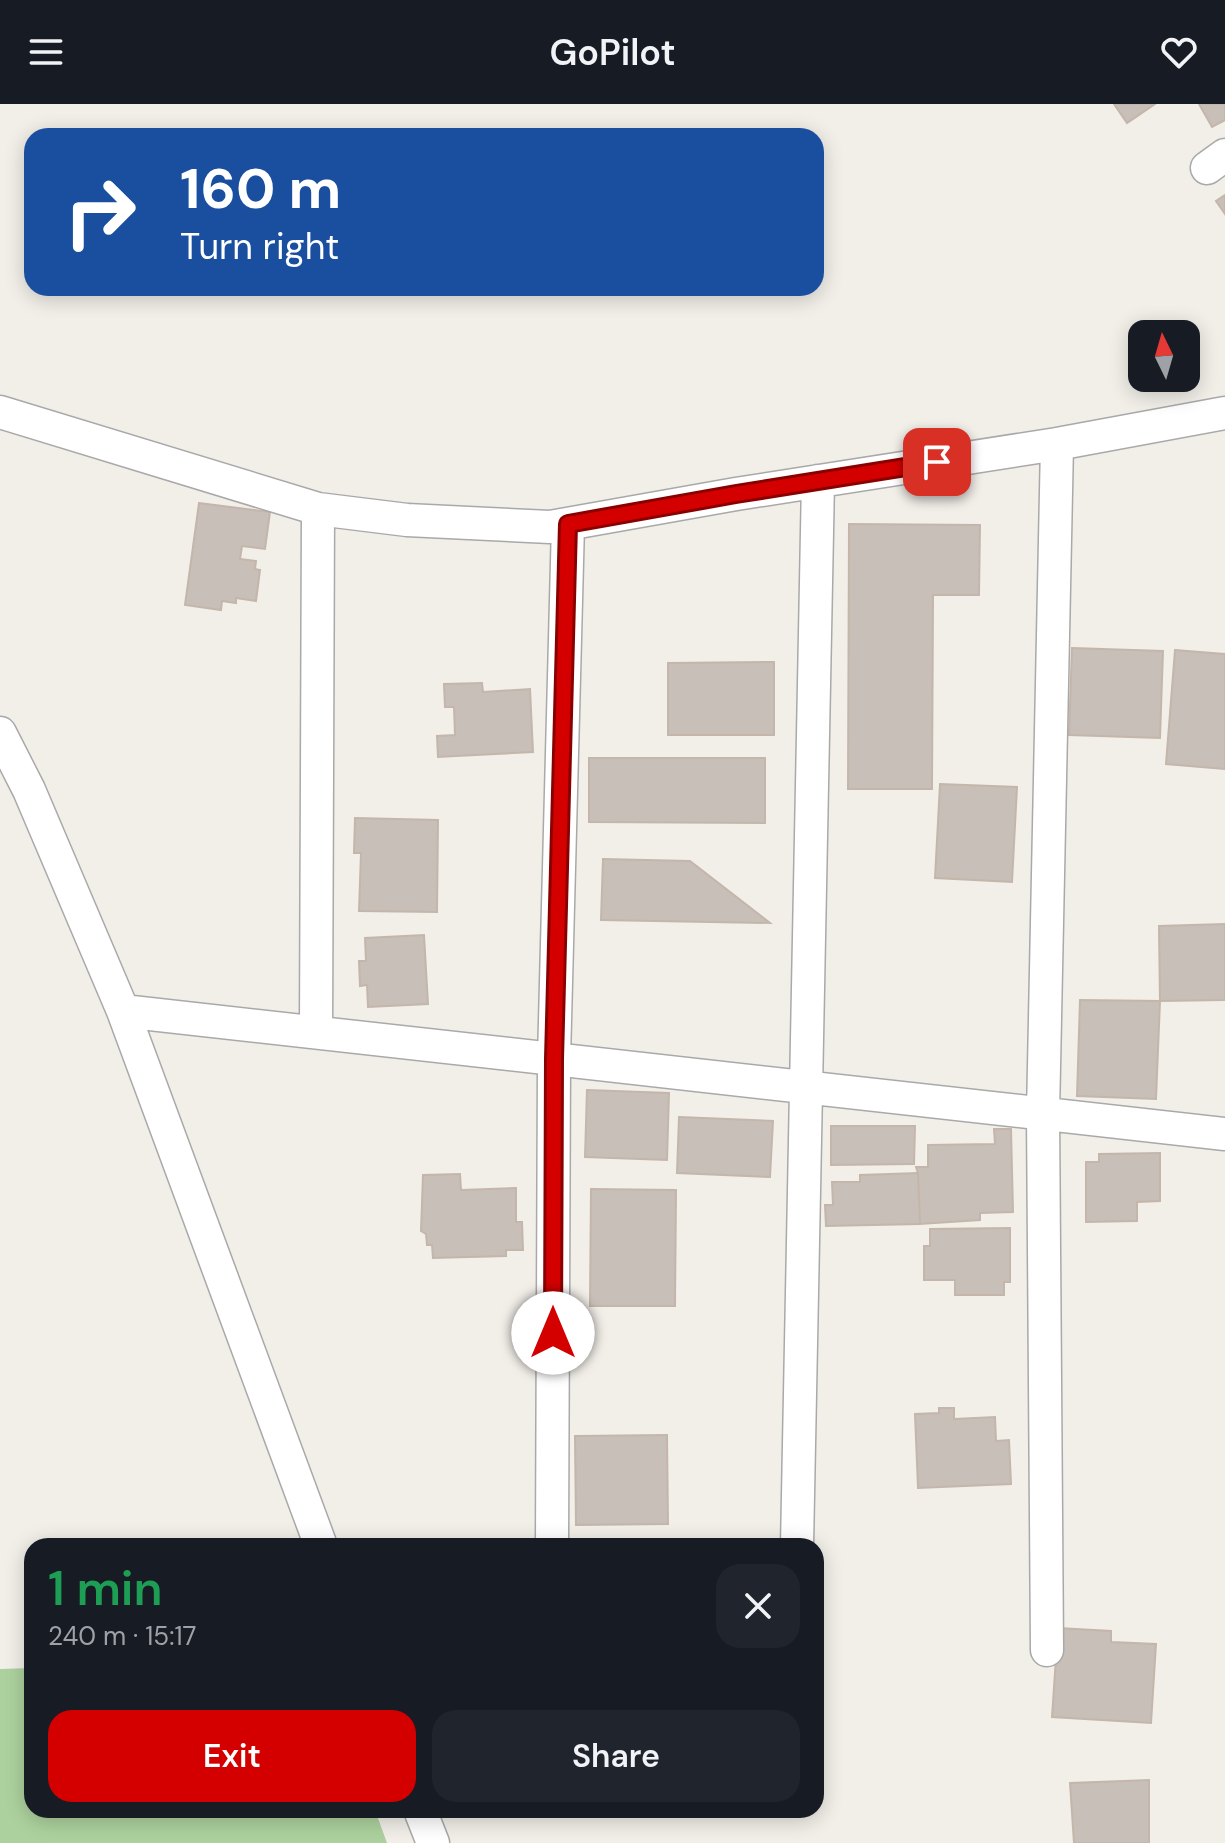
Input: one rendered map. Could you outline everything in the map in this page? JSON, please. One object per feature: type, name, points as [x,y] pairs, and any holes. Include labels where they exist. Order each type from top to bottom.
[{"type":"street","points":[[0,412],[318,509],[407,520],[550,527],[1057,444],[1225,413]]},
{"type":"street","points":[[1047,1650],[1043,1114],[1057,444]]},
{"type":"street","points":[[797,1538],[818,481]]},
{"type":"street","points":[[316,1032],[318,509]]},
{"type":"street","points":[[552,1538],[554,1059],[568,524]]},
{"type":"street","points":[[0,733],[29,790],[123,1011],[318,1538]]},
{"type":"street","points":[[123,1011],[1225,1134]]},
{"type":"street","points":[[423,1818],[433,1843]]},
{"type":"green space","points":[[24,1668],[24,1818],[378,1818],[387,1843],[0,1843],[0,1669]]},
{"type":"building","points":[[1114,104],[1155,104],[1127,123]]},
{"type":"building","points":[[1199,104],[1225,104],[1225,120],[1212,127]]},
{"type":"building","points":[[1225,195],[1225,214],[1216,201]]},
{"type":"building","points":[[199,503],[270,512],[265,549],[242,546],[240,559],[256,561],[255,569],[260,570],[256,601],[236,598],[236,603],[222,601],[221,610],[185,605]]},
{"type":"building","points":[[849,524],[980,525],[979,595],[933,595],[932,789],[848,789]]},
{"type":"building","points":[[1072,648],[1163,651],[1160,738],[1069,735]]},
{"type":"building","points":[[1175,650],[1225,654],[1225,769],[1166,764]]},
{"type":"building","points":[[774,662],[774,735],[668,735],[668,663]]},
{"type":"building","points":[[482,683],[483,692],[530,689],[533,752],[438,757],[437,736],[455,735],[454,707],[445,707],[444,684]]},
{"type":"building","points":[[589,758],[765,758],[765,823],[589,822]]},
{"type":"building","points":[[940,784],[1017,787],[1012,882],[935,878]]},
{"type":"building","points":[[355,818],[438,820],[437,912],[359,911],[361,853],[354,853]]},
{"type":"building","points":[[603,859],[690,861],[770,923],[601,920]]},
{"type":"building","points":[[1225,924],[1225,1000],[1160,1001],[1159,926]]},
{"type":"building","points":[[424,935],[428,1004],[368,1007],[367,985],[360,986],[359,961],[366,961],[365,938]]},
{"type":"building","points":[[1080,1000],[1160,1001],[1156,1099],[1077,1096]]},
{"type":"building","points":[[587,1090],[669,1093],[667,1160],[585,1157]]},
{"type":"building","points":[[679,1117],[773,1121],[770,1177],[677,1173]]},
{"type":"building","points":[[831,1126],[915,1126],[914,1164],[831,1165]]},
{"type":"building","points":[[994,1129],[1011,1129],[1013,1212],[980,1213],[980,1220],[920,1224],[916,1167],[928,1167],[928,1145],[995,1144]]},
{"type":"building","points":[[1160,1153],[1160,1201],[1137,1202],[1137,1221],[1086,1222],[1086,1162],[1099,1162],[1099,1154]]},
{"type":"building","points":[[918,1173],[920,1224],[826,1226],[825,1205],[833,1205],[832,1182],[860,1182],[860,1175]]},
{"type":"building","points":[[460,1174],[461,1190],[516,1188],[516,1222],[522,1222],[523,1250],[506,1250],[506,1256],[433,1258],[432,1245],[427,1245],[426,1234],[421,1231],[423,1175]]},
{"type":"building","points":[[591,1189],[676,1190],[675,1306],[590,1306]]},
{"type":"building","points":[[1010,1228],[1010,1282],[1004,1282],[1004,1295],[955,1295],[955,1280],[924,1280],[924,1246],[930,1246],[930,1229]]},
{"type":"building","points":[[939,1408],[954,1408],[954,1419],[995,1417],[996,1441],[1009,1440],[1011,1484],[918,1488],[915,1414],[939,1413]]},
{"type":"building","points":[[667,1435],[668,1524],[576,1525],[575,1436]]},
{"type":"building","points":[[1058,1628],[1111,1631],[1111,1642],[1156,1644],[1151,1723],[1052,1717]]},
{"type":"building","points":[[1149,1780],[1149,1843],[1074,1843],[1070,1783]]},
{"type":"route","points":[[553,1333],[554,1059],[568,524],[937,462]]}]
